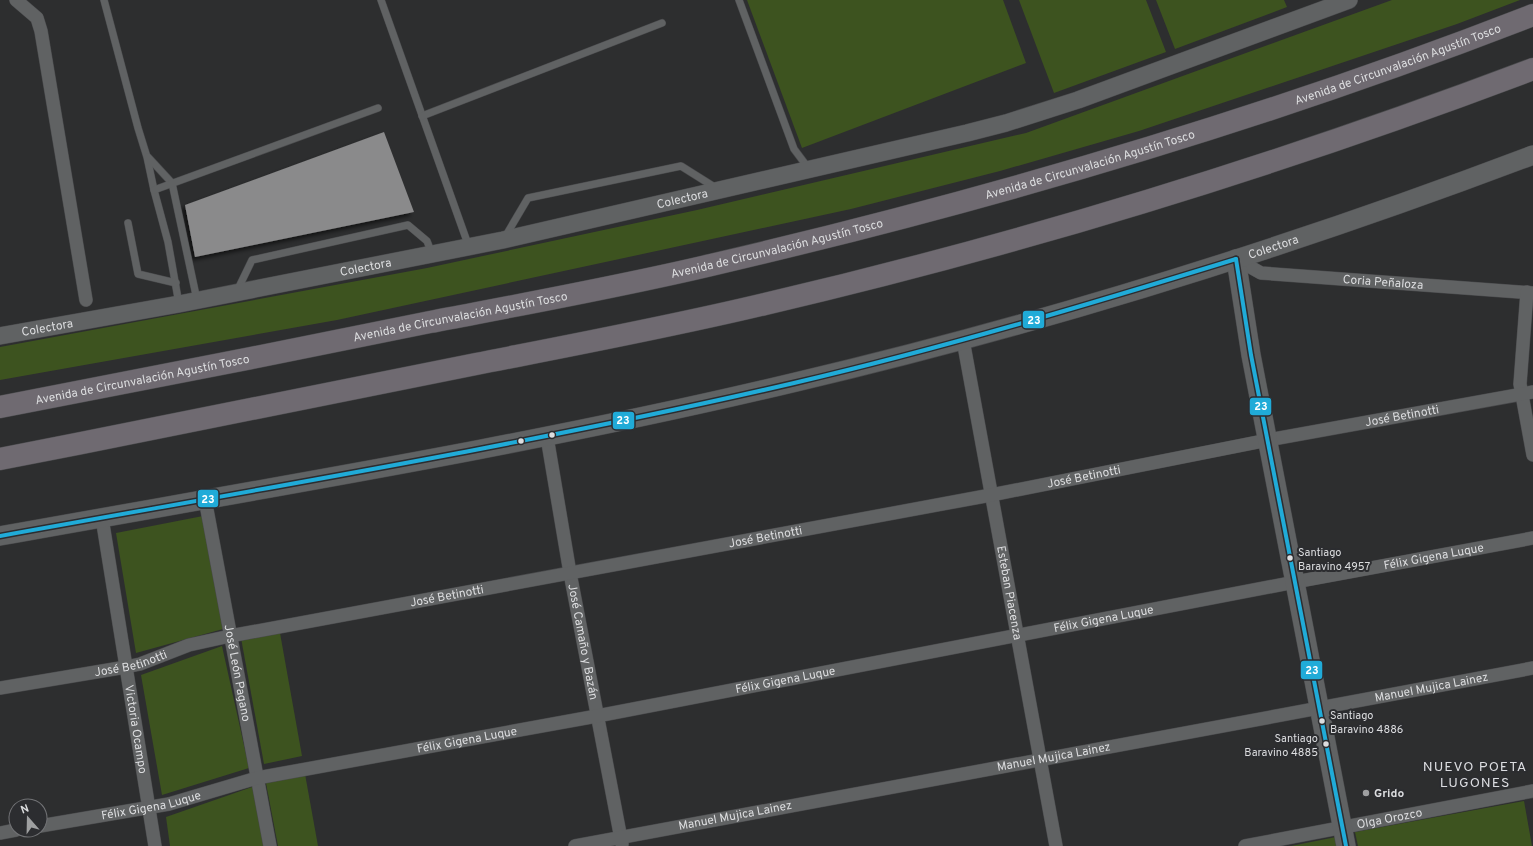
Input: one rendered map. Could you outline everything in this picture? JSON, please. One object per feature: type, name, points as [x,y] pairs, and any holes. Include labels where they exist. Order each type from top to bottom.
[{"type":"highway","name":"Avenida de Circunvalación Agustín Tosco","points":[[0,407],[640,280],[738,258],[876,224],[1069,171],[1196,133],[1379,72],[1533,15]]},
{"type":"highway","points":[[0,459],[624,335],[833,288],[1035,234],[1223,177],[1354,134],[1533,69]]},
{"type":"main road","name":"Colectora","points":[[0,536],[548,437],[797,382],[963,340],[1096,302],[1236,259],[1374,214],[1533,155]]},
{"type":"main road","points":[[1236,259],[1251,355],[1346,846]]},
{"type":"street","points":[[16,0],[37,18],[41,31],[86,300]]},
{"type":"street","name":"Colectora","points":[[0,336],[179,304],[504,240],[967,133],[1043,112],[1349,0]]},
{"type":"street","name":"Coria Peñaloza","points":[[1236,259],[1261,273],[1530,293]]},
{"type":"street","points":[[1530,293],[1520,373],[1528,393],[1533,455]]},
{"type":"street","name":"Esteban Piacenza","points":[[963,340],[1056,846]]},
{"type":"street","name":"José Betinotti","points":[[0,688],[140,664],[189,645],[230,636],[991,495],[1268,440],[1528,393]]},
{"type":"street","name":"José Camaño y Bazán","points":[[548,437],[570,573],[622,842]]},
{"type":"street","name":"José León Pagano","points":[[205,499],[256,778],[270,846]]},
{"type":"street","name":"Victoria Ocampo","points":[[102,518],[155,846]]},
{"type":"street","name":"Félix Gigena Luque","points":[[48,825],[169,804],[256,778],[597,716],[1295,582],[1533,538]]},
{"type":"street","name":"Manuel Mujica Lainez","points":[[575,846],[622,842],[1039,759],[1320,709],[1533,668]]},
{"type":"street","name":"Olga Orozco","points":[[1245,846],[1533,791]]},
{"type":"lane","points":[[104,0],[147,157],[168,242],[179,304]]},
{"type":"lane","points":[[381,0],[469,247]]},
{"type":"lane","points":[[739,0],[794,149],[809,169]]},
{"type":"lane","points":[[422,116],[662,23]]},
{"type":"lane","points":[[154,190],[378,108]]},
{"type":"lane","points":[[147,157],[172,183],[198,300]]},
{"type":"lane","points":[[504,240],[528,198],[680,166],[720,190]]},
{"type":"lane","points":[[128,223],[138,274],[176,283]]},
{"type":"lane","points":[[236,292],[252,260],[408,225],[427,241],[432,254]]},
{"type":"green space","points":[[747,0],[1003,0],[1026,63],[802,148]]},
{"type":"green space","points":[[1019,0],[1146,0],[1166,52],[1054,93]]},
{"type":"green space","points":[[1156,0],[1284,0],[1287,7],[1175,49]]},
{"type":"green space","points":[[1392,0],[1520,0],[1457,24],[1139,131],[1000,171],[851,209],[337,320],[0,380],[0,347],[427,268],[697,210],[1026,133]]},
{"type":"green space","points":[[203,516],[223,629],[136,653],[116,533]]},
{"type":"green space","points":[[280,633],[302,756],[264,764],[241,638]]},
{"type":"green space","points":[[222,646],[249,768],[162,795],[141,675]]},
{"type":"green space","points":[[305,774],[318,846],[278,846],[266,783]]},
{"type":"green space","points":[[255,786],[266,846],[170,846],[166,817]]},
{"type":"green space","points":[[1524,801],[1532,846],[1358,846],[1355,832]]},
{"type":"green space","points":[[1336,837],[1338,846],[1291,846]]},
{"type":"building","points":[[384,132],[414,212],[195,257],[185,205]]},
{"type":"transit line","name":"23","points":[[1236,259],[1251,355],[1346,846]]},
{"type":"transit line","name":"23","points":[[0,536],[498,446],[696,405],[794,383],[961,340],[1071,309],[1236,259]]},
{"type":"place","name":"Santiago Baravino 4957","points":[[1290,558]]},
{"type":"place","name":"Santiago Baravino 4886","points":[[1322,721]]},
{"type":"place","name":"Santiago Baravino 4885","points":[[1326,744]]},
{"type":"place","name":"Grido","points":[[1366,793]]},
{"type":"district","name":"NUEVO POETA LUGONES","points":[[1475,774]]}]
